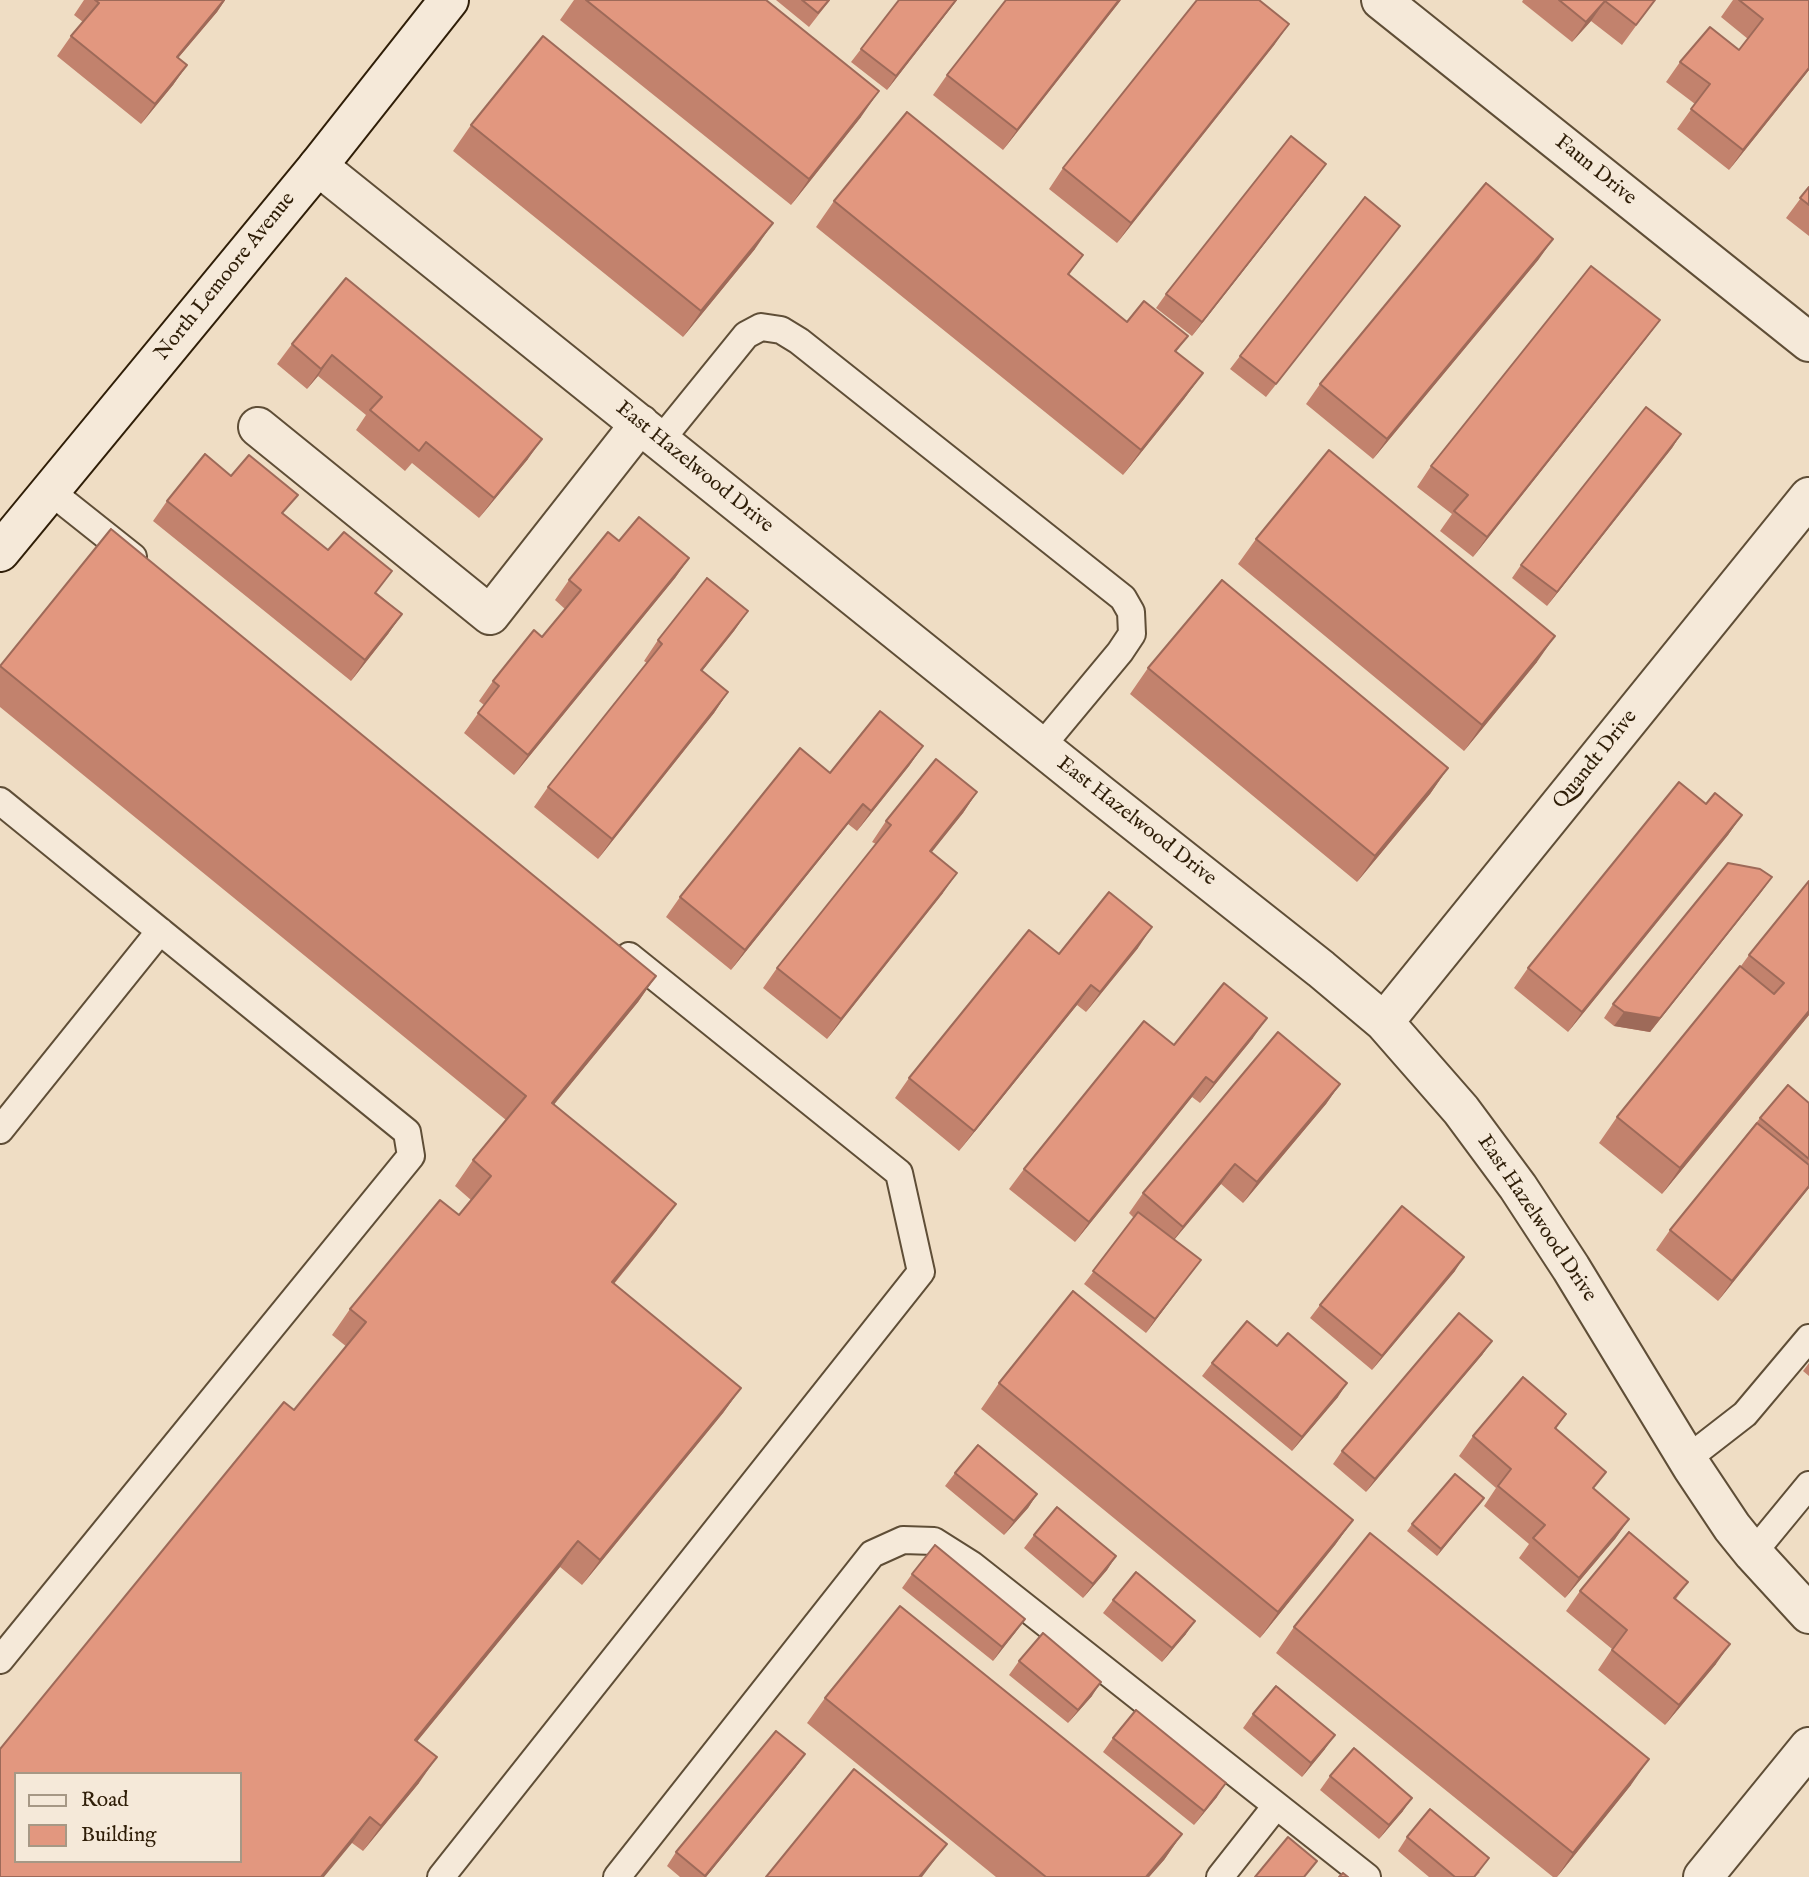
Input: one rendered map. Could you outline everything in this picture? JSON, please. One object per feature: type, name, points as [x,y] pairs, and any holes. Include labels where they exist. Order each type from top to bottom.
[{"type":"street","name":"North Lemoore Avenue","points":[[0,552],[318,166],[449,0]]},
{"type":"street","name":"Faun Drive","points":[[1381,0],[1809,342]]},
{"type":"street","name":"East Hazelwood Drive","points":[[318,166],[1041,747],[1321,968],[1384,1022],[1461,1110],[1518,1187],[1572,1268],[1686,1459],[1732,1527],[1809,1614]]},
{"type":"street","points":[[258,427],[490,615],[650,432]]},
{"type":"street","name":"Quandt Drive","points":[[1384,1022],[1809,497]]},
{"type":"street","points":[[1703,1877],[1809,1747]]},
{"type":"lane","points":[[650,432],[746,335],[761,327],[782,330],[1123,598],[1131,612],[1132,634],[1041,747]]},
{"type":"lane","points":[[50,491],[148,570]]},
{"type":"lane","points":[[0,802],[407,1132],[411,1156],[0,1660]]},
{"type":"lane","points":[[0,1130],[160,931]]},
{"type":"lane","points":[[441,1877],[921,1272],[899,1173],[605,937]]},
{"type":"lane","points":[[1686,1459],[1745,1414],[1809,1338]]},
{"type":"lane","points":[[1753,1553],[1809,1485]]},
{"type":"lane","points":[[617,1877],[873,1555],[903,1540],[934,1541],[972,1565],[1367,1877]]},
{"type":"lane","points":[[1220,1877],[1276,1806]]},
{"type":"building","points":[[95,0],[224,0],[177,57],[187,65],[155,104],[71,36],[99,3]]},
{"type":"building","points":[[586,0],[766,0],[879,91],[809,179]]},
{"type":"building","points":[[802,0],[829,0],[818,13]]},
{"type":"building","points":[[899,0],[956,0],[896,76],[861,49]]},
{"type":"building","points":[[1006,0],[1119,0],[1017,130],[947,75]]},
{"type":"building","points":[[1197,0],[1259,0],[1289,24],[1131,223],[1063,168]]},
{"type":"building","points":[[1559,0],[1655,0],[1636,25],[1605,1],[1586,22]]},
{"type":"building","points":[[1739,0],[1809,0],[1809,68],[1743,150],[1691,109],[1710,84],[1680,62],[1710,27],[1739,50],[1763,19]]},
{"type":"building","points":[[543,36],[773,223],[701,311],[471,125]]},
{"type":"building","points":[[907,112],[1083,255],[1068,274],[1127,322],[1144,301],[1188,336],[1175,351],[1203,373],[1141,450],[834,201]]},
{"type":"building","points":[[1291,136],[1326,164],[1202,322],[1166,294]]},
{"type":"building","points":[[1486,183],[1553,239],[1387,439],[1320,384]]},
{"type":"building","points":[[1809,187],[1809,205],[1800,198]]},
{"type":"building","points":[[1365,197],[1400,226],[1276,384],[1240,356]]},
{"type":"building","points":[[1591,266],[1660,320],[1487,537],[1454,511],[1468,495],[1431,466]]},
{"type":"building","points":[[346,278],[542,439],[494,498],[426,442],[419,451],[370,410],[382,397],[332,355],[321,369],[292,344]]},
{"type":"building","points":[[1646,407],[1681,434],[1557,592],[1521,565]]},
{"type":"building","points":[[1329,450],[1555,636],[1482,725],[1256,539]]},
{"type":"building","points":[[205,454],[231,476],[249,455],[298,495],[282,513],[328,550],[344,532],[392,571],[375,593],[402,614],[365,660],[167,501]]},
{"type":"building","points":[[639,517],[689,558],[528,755],[478,713],[499,686],[493,681],[534,630],[542,637],[581,590],[569,580],[608,532],[619,541]]},
{"type":"building","points":[[111,529],[656,976],[552,1103],[676,1204],[612,1282],[741,1388],[600,1560],[578,1541],[415,1740],[437,1757],[381,1826],[370,1817],[321,1877],[0,1877],[0,1749],[284,1402],[294,1410],[366,1322],[350,1309],[440,1200],[459,1215],[491,1176],[473,1160],[526,1096],[0,666]]},
{"type":"building","points":[[707,578],[748,611],[701,670],[728,692],[612,839],[548,787],[662,644],[658,640]]},
{"type":"building","points":[[1222,580],[1448,768],[1375,856],[1148,668]]},
{"type":"building","points":[[880,711],[923,746],[871,811],[863,804],[745,950],[680,897],[800,748],[830,773]]},
{"type":"building","points":[[936,759],[977,792],[930,851],[957,873],[841,1019],[777,968],[891,825],[886,821]]},
{"type":"building","points":[[1679,782],[1706,804],[1715,793],[1742,815],[1582,1012],[1528,968]]},
{"type":"building","points":[[1728,863],[1760,869],[1772,877],[1660,1018],[1624,1012],[1613,1004]]},
{"type":"building","points":[[1809,881],[1809,1011],[1680,1168],[1617,1117],[1740,966],[1774,994],[1784,983],[1749,955]]},
{"type":"building","points":[[1109,892],[1152,927],[1100,992],[1091,985],[974,1131],[909,1078],[1029,930],[1059,954]]},
{"type":"building","points":[[1224,983],[1267,1018],[1214,1083],[1206,1077],[1089,1222],[1024,1169],[1144,1021],[1174,1045]]},
{"type":"building","points":[[1278,1032],[1340,1084],[1257,1182],[1235,1164],[1183,1227],[1143,1193]]},
{"type":"building","points":[[1788,1085],[1809,1103],[1809,1159],[1760,1118]]},
{"type":"building","points":[[1757,1123],[1809,1165],[1809,1186],[1732,1281],[1670,1230]]},
{"type":"building","points":[[1402,1206],[1464,1257],[1382,1356],[1320,1305]]},
{"type":"building","points":[[1138,1212],[1201,1260],[1155,1319],[1093,1271]]},
{"type":"building","points":[[1073,1291],[1353,1520],[1278,1612],[999,1383]]},
{"type":"building","points":[[1459,1313],[1492,1341],[1375,1479],[1342,1451]]},
{"type":"building","points":[[1247,1321],[1277,1346],[1288,1333],[1347,1383],[1302,1437],[1212,1363]]},
{"type":"building","points":[[1523,1377],[1566,1414],[1555,1428],[1606,1472],[1593,1488],[1629,1519],[1579,1578],[1533,1538],[1545,1525],[1498,1486],[1511,1469],[1473,1436]]},
{"type":"building","points":[[978,1445],[1037,1494],[1014,1521],[955,1473]]},
{"type":"building","points":[[1455,1474],[1484,1498],[1441,1549],[1412,1524]]},
{"type":"building","points":[[1057,1507],[1116,1556],[1093,1584],[1034,1535]]},
{"type":"building","points":[[1629,1532],[1688,1582],[1674,1598],[1730,1644],[1679,1705],[1612,1650],[1627,1630],[1580,1591]]},
{"type":"building","points":[[1370,1533],[1649,1759],[1573,1853],[1294,1627]]},
{"type":"building","points":[[935,1545],[1025,1619],[1002,1647],[912,1574]]},
{"type":"building","points":[[1136,1572],[1195,1621],[1172,1648],[1113,1600]]},
{"type":"building","points":[[900,1606],[1182,1834],[1146,1877],[1046,1877],[825,1698]]},
{"type":"building","points":[[1043,1633],[1101,1682],[1078,1710],[1019,1661]]},
{"type":"building","points":[[1276,1686],[1335,1735],[1311,1763],[1253,1714]]},
{"type":"building","points":[[1136,1710],[1226,1783],[1204,1811],[1113,1738]]},
{"type":"building","points":[[776,1731],[805,1754],[705,1876],[676,1852]]},
{"type":"building","points":[[1354,1748],[1412,1798],[1389,1825],[1330,1776]]},
{"type":"building","points":[[854,1769],[947,1844],[919,1877],[766,1877]]},
{"type":"building","points":[[1430,1809],[1489,1858],[1474,1877],[1455,1877],[1407,1837]]},
{"type":"building","points":[[1288,1837],[1317,1861],[1304,1877],[1255,1877]]}]
